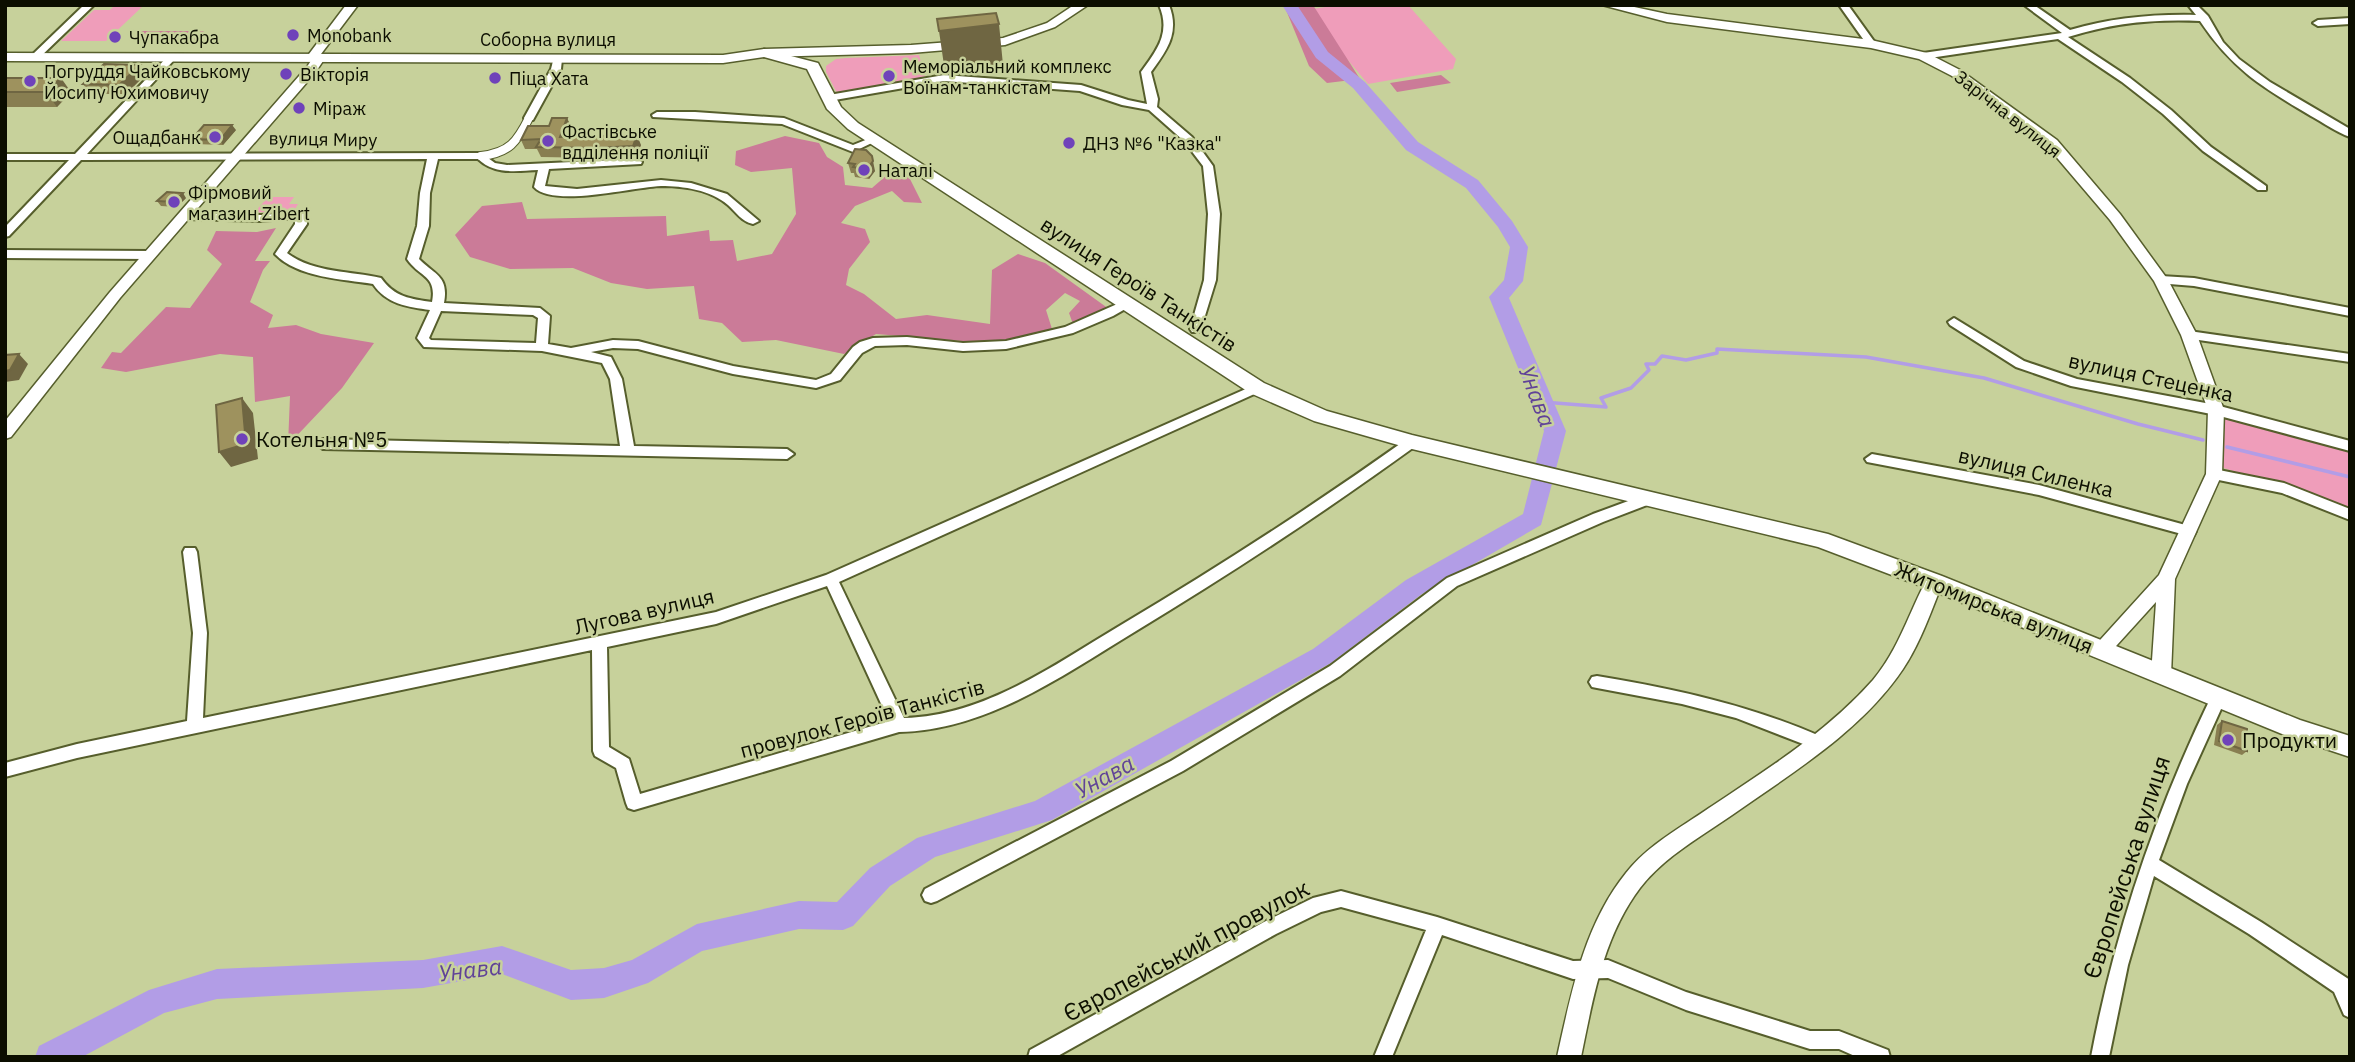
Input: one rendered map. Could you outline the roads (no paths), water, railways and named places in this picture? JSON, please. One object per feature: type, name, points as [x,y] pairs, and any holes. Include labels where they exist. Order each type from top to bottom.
[{"type":"main road","name":"Соборна вулиця","points":[[5,57],[723,59],[761,56]]},
{"type":"main road","points":[[761,56],[784,59],[814,70]]},
{"type":"main road","name":"вулиця Героїв Танкістів","points":[[814,70],[835,109],[853,126],[1257,388],[1321,416],[1482,459]]},
{"type":"main road","name":"Житомирська вулиця","points":[[1482,459],[1821,540],[1934,582],[2295,729],[2350,747]]},
{"type":"street","points":[[35,57],[90,5]]},
{"type":"street","points":[[5,433],[149,255],[239,155],[319,58],[315,54],[319,47],[352,5]]},
{"type":"street","points":[[784,59],[792,53],[952,47],[1005,41],[1051,25],[1082,5]]},
{"type":"street","points":[[1152,108],[1153,99],[1146,72],[1169,39],[1169,16],[1164,5]]},
{"type":"street","name":"Зарічна вулиця","points":[[1608,5],[1667,18],[1871,44],[1923,56],[1956,73],[2052,143],[2115,217],[2161,280],[2189,335],[2216,410],[2214,474],[2166,579],[2100,650]]},
{"type":"street","points":[[1843,5],[1871,44]]},
{"type":"street","points":[[2028,5],[2167,111],[2207,149],[2262,188]]},
{"type":"street","points":[[2192,5],[2205,18],[2223,48],[2246,69],[2350,134]]},
{"type":"street","points":[[1923,56],[2064,34],[2117,22],[2170,17],[2205,18]]},
{"type":"street","points":[[2318,23],[2350,21]]},
{"type":"street","points":[[784,59],[864,49]]},
{"type":"street","points":[[761,56],[864,49]]},
{"type":"street","points":[[814,70],[838,54]]},
{"type":"street","points":[[5,234],[172,58]]},
{"type":"street","points":[[481,156],[509,152],[515,146],[556,69],[558,59]]},
{"type":"street","points":[[829,98],[890,90],[944,78],[1081,88],[1126,103],[1152,108],[1188,139],[1208,166],[1214,214],[1210,280],[1196,329]]},
{"type":"street","points":[[657,115],[784,121],[853,149],[873,140]]},
{"type":"street","name":"вулиця Миру","points":[[5,157],[481,156],[486,162],[498,167],[637,162]]},
{"type":"street","points":[[433,158],[425,193],[423,226],[413,259],[438,282],[436,307],[424,338],[428,344],[542,347],[607,360],[616,379],[628,451]]},
{"type":"street","points":[[544,167],[539,187],[542,190],[580,194],[676,184],[720,196],[736,207],[745,219],[753,221]]},
{"type":"street","points":[[184,216],[261,218],[298,214],[301,216],[301,224],[281,254],[284,258],[303,267],[377,281],[384,292],[391,296],[436,307],[536,311],[544,316],[542,347]]},
{"type":"street","points":[[5,254],[149,255]]},
{"type":"street","points":[[2161,280],[2194,282],[2350,312]]},
{"type":"street","points":[[571,352],[613,344],[638,345],[733,370],[816,384],[830,383],[842,373],[860,348],[872,342],[923,342],[961,347],[999,346],[1077,327],[1128,304]]},
{"type":"street","name":"вулиця Стеценка","points":[[1954,322],[2020,364],[2075,383],[2216,410],[2350,446]]},
{"type":"street","points":[[2189,335],[2350,358]]},
{"type":"street","name":"Лугова вулиця","points":[[5,770],[77,751],[716,618],[831,579],[1257,388]]},
{"type":"street","name":"провулок Героїв Танкістів","points":[[599,643],[601,751],[623,764],[634,803],[899,725],[922,727],[1006,698],[1230,568],[1412,442]]},
{"type":"street","points":[[323,444],[787,454]]},
{"type":"street","name":"вулиця Силенка","points":[[1872,459],[2039,490],[2189,531]]},
{"type":"street","points":[[2214,474],[2284,488],[2349,518]]},
{"type":"street","points":[[931,895],[1177,766],[1314,684],[1452,582],[1598,517],[1639,495]]},
{"type":"street","points":[[190,552],[200,633],[195,727]]},
{"type":"street","points":[[831,579],[899,725]]},
{"type":"street","name":"Зарічна вулиця","points":[[2161,676],[2166,579]]},
{"type":"street","points":[[1569,1057],[1589,969],[1610,916],[1632,881],[1660,853],[1816,743],[1866,699],[1896,663],[1934,582]]},
{"type":"street","points":[[1597,682],[1702,700],[1785,727],[1816,743]]},
{"type":"street","name":"Європейська вулиця","points":[[2100,1057],[2109,1002],[2150,864],[2194,746],[2218,698]]},
{"type":"street","points":[[2150,864],[2255,928],[2345,988],[2350,1009]]},
{"type":"street","name":"Європейський провулок","points":[[1037,1057],[1319,904],[1341,899],[1437,925],[1573,970],[1608,969],[1686,1001],[1810,1040],[1839,1040],[1881,1057]]},
{"type":"street","points":[[1383,1057],[1437,925]]},
{"type":"waterway","name":"Унава","points":[[50,1057],[159,1000],[217,984],[423,974],[502,960],[571,985],[604,983],[638,973],[697,938],[799,915],[843,916],[880,877],[927,847],[1042,811],[1322,656],[1414,587],[1533,519],[1555,431],[1499,297],[1513,281],[1519,247],[1506,225],[1472,184],[1412,146],[1359,85],[1322,55],[1289,5]]},
{"type":"waterway","points":[[1543,402],[1606,407],[1601,398],[1631,388],[1649,370],[1646,364],[1655,364],[1662,356],[1686,360],[1717,353],[1717,349],[1866,357],[1984,378],[2138,424],[2203,440]]},
{"type":"waterway","points":[[2227,447],[2350,477]]},
{"type":"place","name":"Monobank","points":[[293,35]]},
{"type":"place","name":"Чупакабра","points":[[115,37]]},
{"type":"place","name":"Вікторія","points":[[286,74]]},
{"type":"place","name":"Меморіальний комплекс Воїнам-танкістам","points":[[889,76]]},
{"type":"place","name":"Піца Хата","points":[[495,78]]},
{"type":"place","name":"Погруддя Чайковському Йосипу Юхимовичу","points":[[30,81]]},
{"type":"place","name":"Міраж","points":[[299,108]]},
{"type":"place","name":"Ощадбанк","points":[[215,137]]},
{"type":"place","name":"Фастівське вдділення поліції","points":[[548,141]]},
{"type":"place","name":"ДНЗ №6 \"Казка\"","points":[[1069,143]]},
{"type":"place","name":"Наталі","points":[[864,170]]},
{"type":"place","name":"Фірмовий магазин Zibert","points":[[174,202]]},
{"type":"place","name":"Котельня №5","points":[[242,439]]},
{"type":"place","name":"Продукти","points":[[2228,740]]}]
